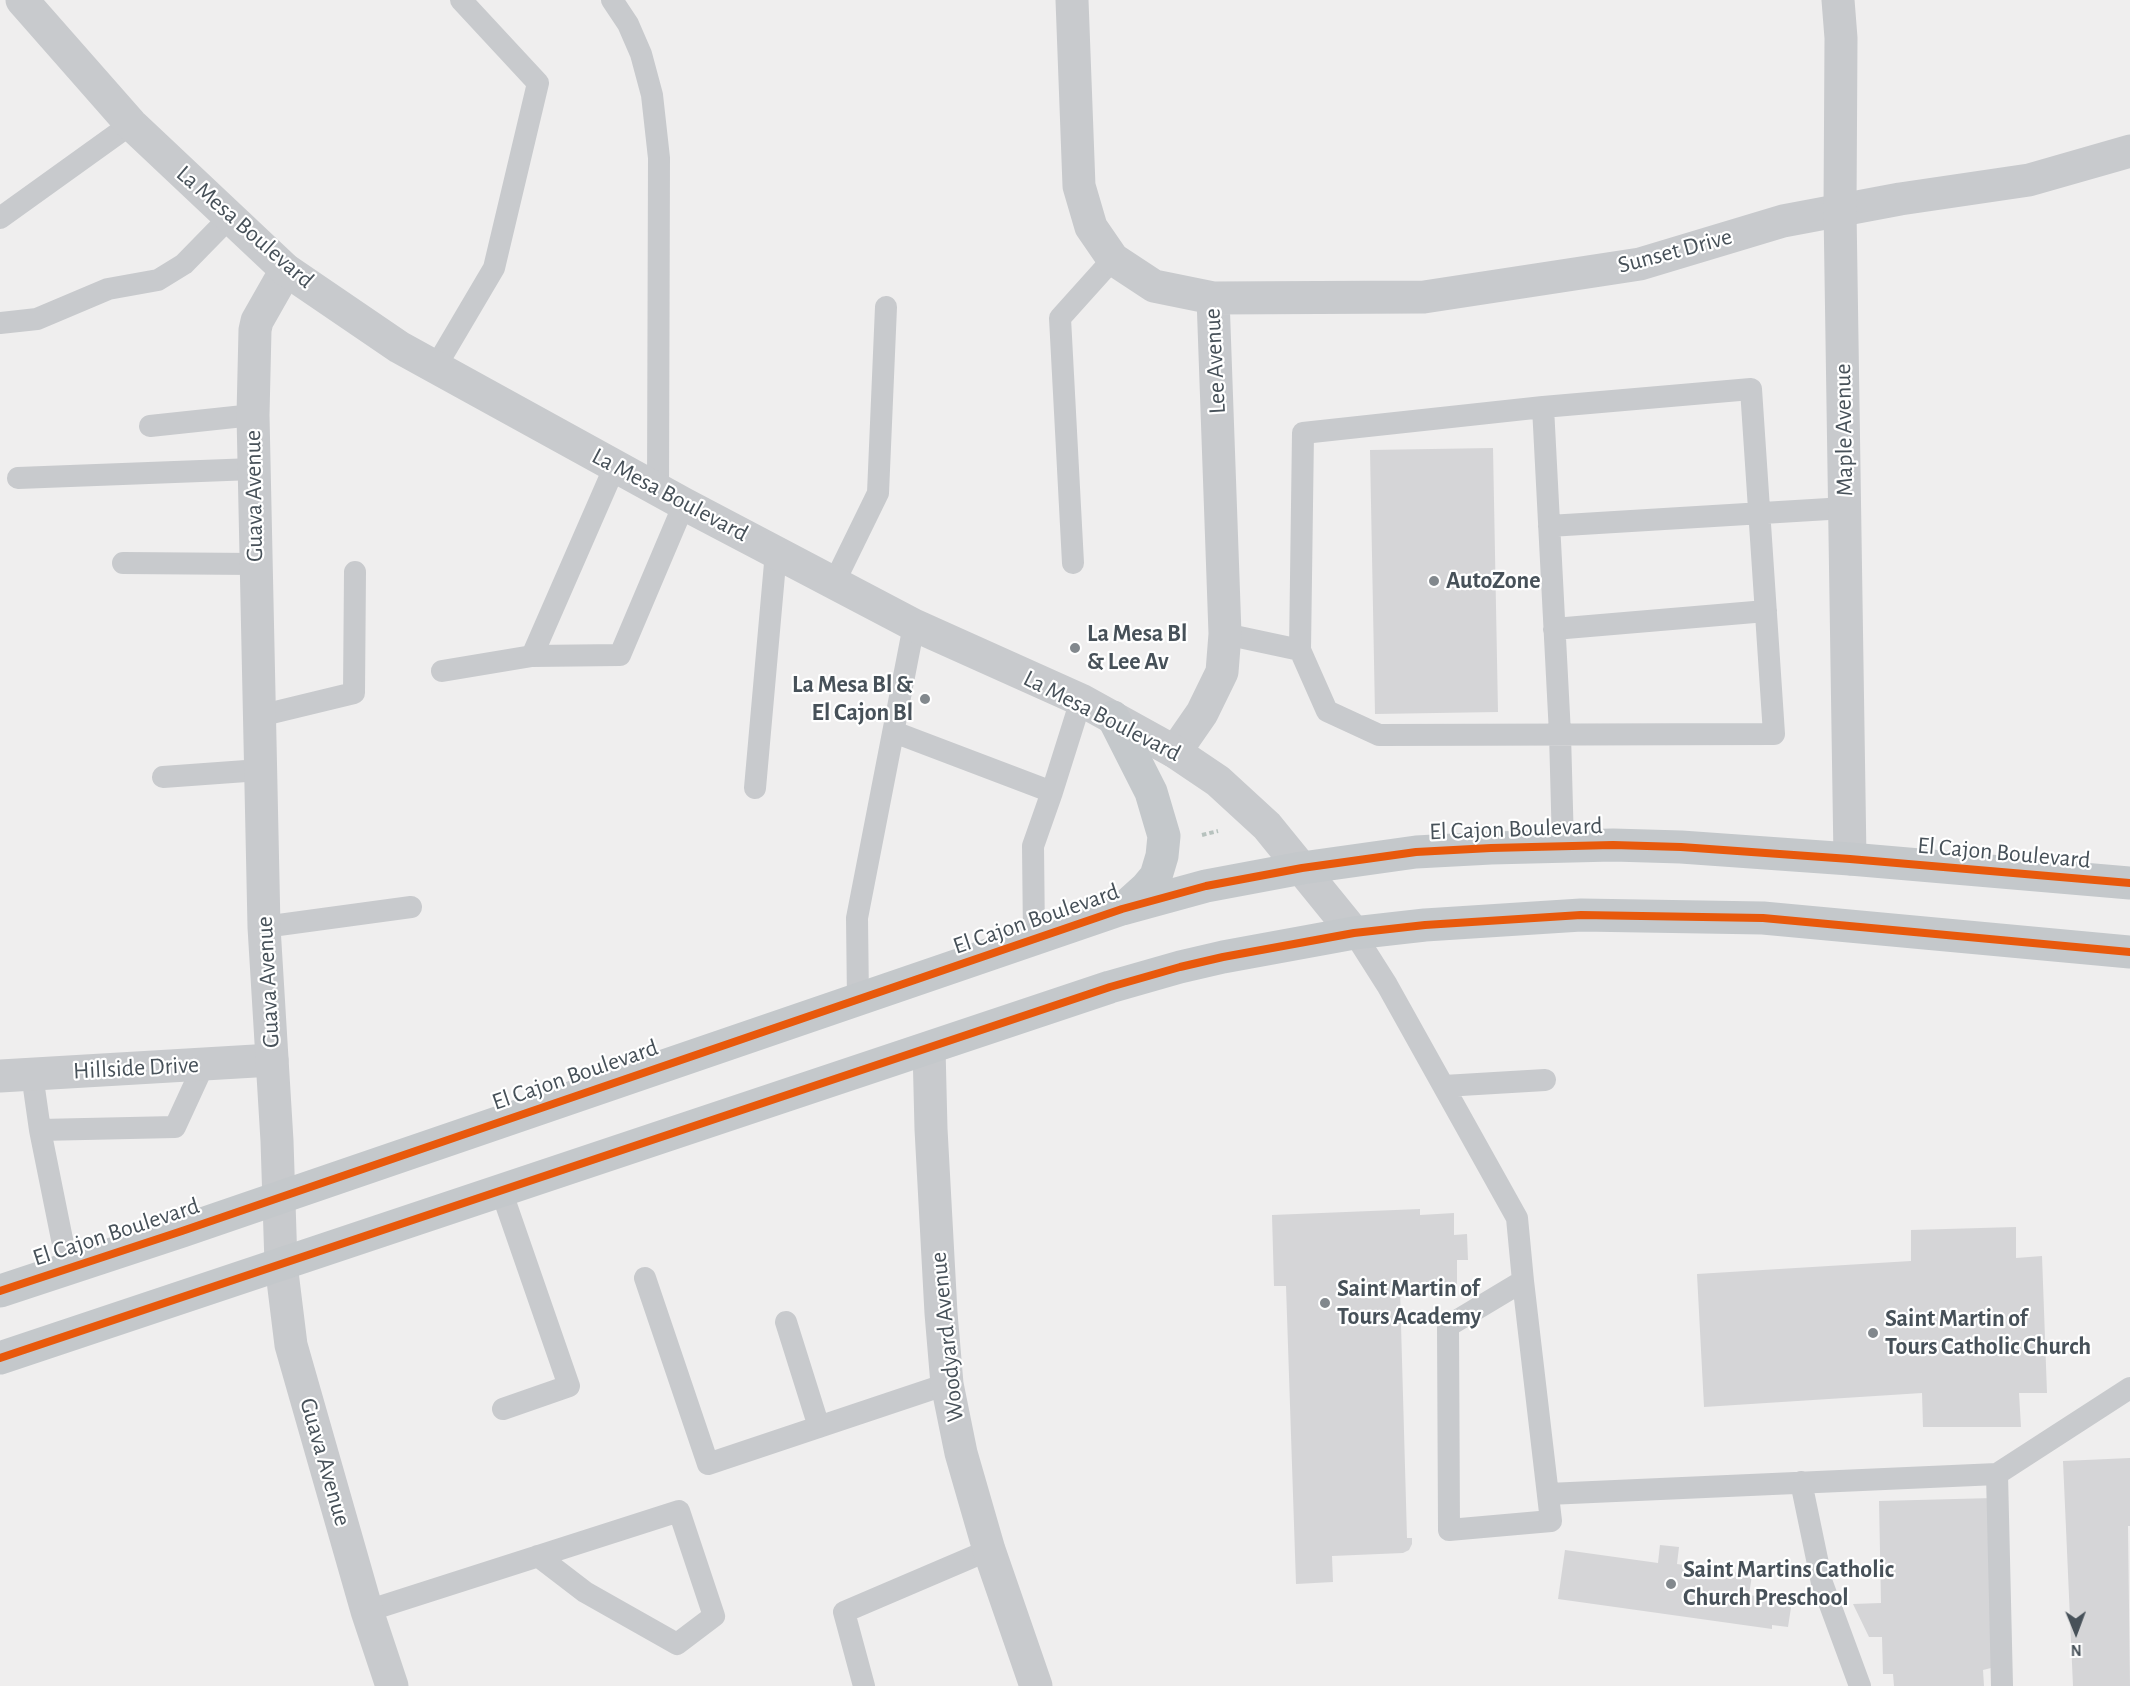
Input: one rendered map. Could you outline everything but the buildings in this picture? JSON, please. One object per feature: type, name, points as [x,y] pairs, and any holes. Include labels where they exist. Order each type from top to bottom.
[{"type":"main road","points":[[1113,717],[1151,792],[1164,836],[1162,856],[1156,876],[1122,909]]},
{"type":"main road","name":"El Cajon Boulevard","points":[[0,1291],[1122,909],[1206,886],[1302,868],[1425,852],[1563,845],[1681,847],[2130,883]]},
{"type":"main road","points":[[0,1358],[1110,987],[1180,967],[1354,933],[1425,925],[1581,915],[1763,918],[2130,952]]},
{"type":"street","name":"La Mesa Boulevard","points":[[22,0],[131,124],[286,270],[399,347],[615,466],[914,625],[1081,700],[1175,752],[1218,781],[1267,826],[1354,933]]},
{"type":"street","name":"Lee Avenue","points":[[1072,0],[1079,186],[1091,226],[1113,259],[1154,286],[1213,298],[1225,634],[1222,672],[1202,713],[1175,752]]},
{"type":"street","name":"Maple Avenue","points":[[1838,0],[1841,38],[1840,210],[1850,860]]},
{"type":"street","name":"Sunset Drive","points":[[1213,298],[1424,297],[1640,264],[1783,221],[2029,180],[2130,151]]},
{"type":"street","name":"Guava Avenue","points":[[286,270],[257,321],[253,415],[264,927],[277,1141],[280,1264],[291,1345],[392,1686]]},
{"type":"street","name":"Woodyard Avenue","points":[[929,1048],[941,1313],[947,1384],[961,1453],[989,1551],[1036,1686]]},
{"type":"street","name":"Hillside Drive","points":[[16,1075],[273,1060]]},
{"type":"lane","points":[[435,368],[494,268],[538,83],[461,0]]},
{"type":"lane","points":[[442,671],[532,656],[620,655],[671,496],[659,158],[652,95],[641,54],[628,24],[612,0]]},
{"type":"lane","points":[[0,218],[131,124]]},
{"type":"lane","points":[[0,323],[37,320],[108,289],[158,280],[184,264],[229,218]]},
{"type":"lane","points":[[1072,563],[1060,318],[1113,259]]},
{"type":"lane","points":[[834,583],[878,493],[885,307]]},
{"type":"lane","points":[[1751,388],[1774,734],[1379,735],[1327,711],[1300,650],[1303,433],[1543,407],[1751,388]]},
{"type":"lane","points":[[1543,407],[1560,734],[1563,845]]},
{"type":"lane","points":[[150,426],[253,415]]},
{"type":"lane","points":[[532,656],[615,466]]},
{"type":"lane","points":[[18,478],[253,469]]},
{"type":"lane","points":[[1549,526],[1845,508]]},
{"type":"lane","points":[[755,788],[776,552]]},
{"type":"lane","points":[[123,563],[255,564]]},
{"type":"lane","points":[[259,716],[354,693],[355,572]]},
{"type":"lane","points":[[1554,629],[1766,611]]},
{"type":"lane","points":[[858,1000],[857,918],[914,625]]},
{"type":"lane","points":[[1225,634],[1300,650]]},
{"type":"lane","points":[[1034,939],[1033,846],[1081,700]]},
{"type":"lane","points":[[894,732],[1052,792]]},
{"type":"lane","points":[[163,777],[260,770]]},
{"type":"lane","points":[[264,927],[411,907]]},
{"type":"lane","points":[[1354,933],[1387,984],[1518,1218],[1522,1281],[1551,1521],[1449,1530],[1448,1326],[1522,1281]]},
{"type":"lane","points":[[39,1130],[175,1127],[204,1064]]},
{"type":"lane","points":[[16,1075],[39,1130],[68,1269]]},
{"type":"lane","points":[[1444,1086],[1545,1080]]},
{"type":"lane","points":[[501,1190],[568,1386],[503,1409]]},
{"type":"lane","points":[[645,1278],[708,1464],[947,1384]]},
{"type":"lane","points":[[786,1322],[819,1427]]},
{"type":"lane","points":[[1548,1494],[1997,1474],[2130,1388]]},
{"type":"lane","points":[[1997,1474],[2002,1686]]},
{"type":"lane","points":[[1801,1482],[1822,1583],[1860,1686]]},
{"type":"lane","points":[[368,1611],[538,1556],[679,1511],[714,1616],[677,1644],[585,1592],[538,1556]]},
{"type":"lane","points":[[864,1686],[844,1612],[989,1551]]},
{"type":"cycle path","points":[[0,1291],[182,1231],[1122,909],[1206,886],[1302,868],[1416,852],[1613,845],[1681,847],[1850,859],[2130,883]]},
{"type":"cycle path","points":[[0,1358],[1110,987],[1223,957],[1354,933],[1425,925],[1581,915],[1763,918],[2130,952]]},
{"type":"place","name":"AutoZone","points":[[1434,581]]},
{"type":"place","name":"La Mesa Bl & Lee Av","points":[[1075,648]]},
{"type":"place","name":"La Mesa Bl & El Cajon Bl","points":[[925,699]]},
{"type":"place","name":"Saint Martin of Tours Academy","points":[[1325,1303]]},
{"type":"place","name":"Saint Martin of Tours Catholic Church","points":[[1873,1333]]},
{"type":"place","name":"Saint Martins Catholic Church Preschool","points":[[1671,1584]]}]
